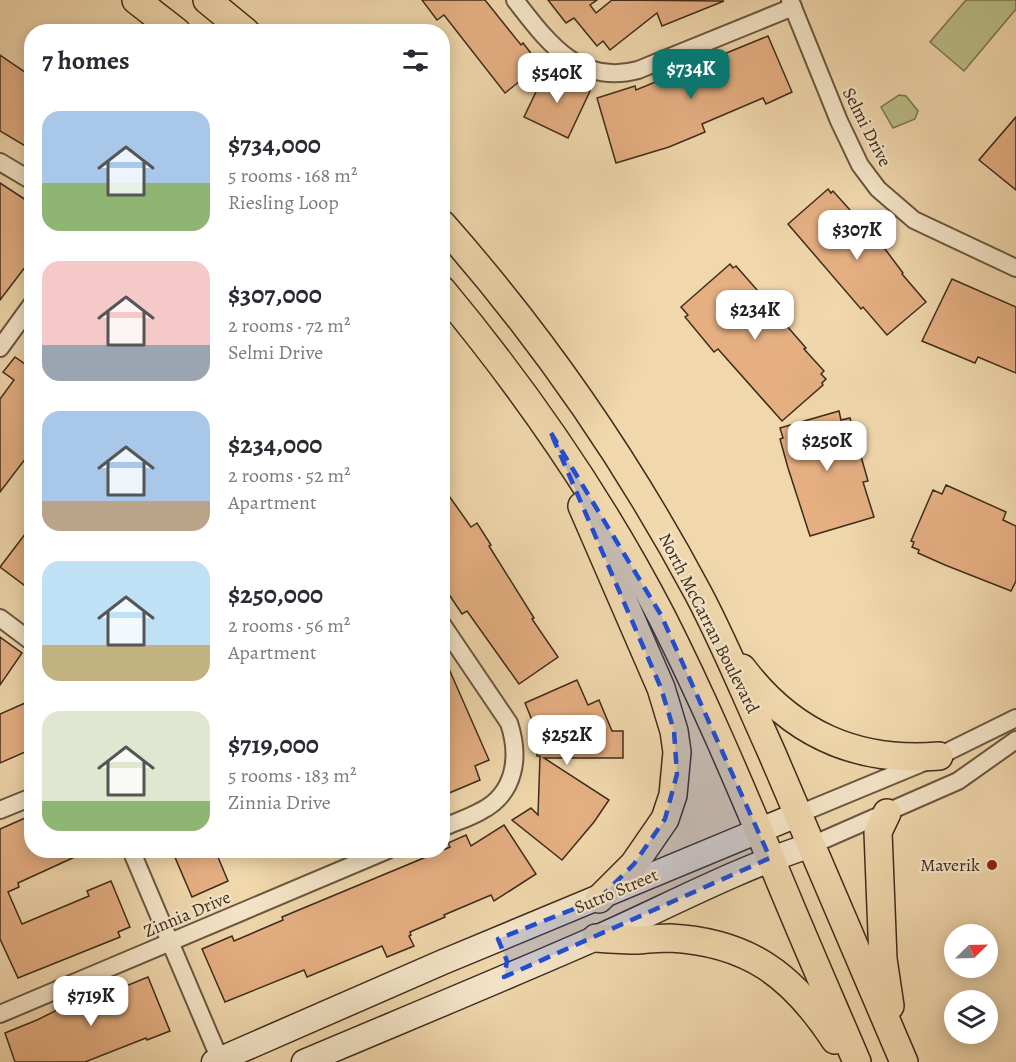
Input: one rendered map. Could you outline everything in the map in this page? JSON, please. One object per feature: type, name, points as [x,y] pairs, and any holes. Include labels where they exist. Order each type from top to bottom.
[{"type":"main road","points":[[136,0],[167,24]]},
{"type":"main road","points":[[207,0],[236,24]]},
{"type":"main road","name":"North McCarran Boulevard","points":[[450,233],[521,317],[569,383],[650,506],[723,643],[900,1052]]},
{"type":"main road","points":[[450,299],[471,324],[551,433],[622,544],[661,615],[702,699],[857,1062]]},
{"type":"main road","points":[[551,433],[661,688],[674,731],[677,752],[673,795],[665,819],[634,864],[599,899]]},
{"type":"main road","points":[[723,643],[755,683],[778,706],[807,729],[840,746],[874,755],[909,759],[939,756]]},
{"type":"main road","points":[[888,813],[878,832],[879,875],[884,959],[900,1052]]},
{"type":"main road","name":"Sutro Street","points":[[218,1061],[498,939],[599,899],[798,814]]},
{"type":"main road","name":"Sutro Street","points":[[304,1062],[596,938],[691,892],[770,858],[812,845]]},
{"type":"main road","points":[[596,938],[636,940],[669,938],[702,941],[732,949],[759,960],[783,977],[808,1002],[849,1062]]},
{"type":"main road","points":[[498,939],[507,961],[504,977]]},
{"type":"street","points":[[515,0],[541,32],[575,64],[616,73],[638,69],[791,3]]},
{"type":"street","name":"Selmi Drive","points":[[791,3],[839,121],[860,165],[878,189],[914,220],[1016,268]]},
{"type":"street","points":[[0,162],[24,177]]},
{"type":"street","points":[[0,348],[24,315]]},
{"type":"street","points":[[0,618],[24,636]]},
{"type":"street","points":[[450,636],[509,723],[515,740],[514,768],[510,781],[499,798],[483,810],[450,824]]},
{"type":"street","name":"Sutro Street","points":[[798,814],[939,756],[1016,718]]},
{"type":"street","name":"Sutro Street","points":[[812,845],[958,781],[1016,740]]},
{"type":"street","points":[[0,810],[24,800]]},
{"type":"street","points":[[134,858],[218,1061]]},
{"type":"street","name":"Zinnia Drive","points":[[0,1014],[369,858]]},
{"type":"highlighted area","points":[[551,433],[661,615],[770,858],[504,977],[507,961],[498,939],[599,899],[634,864],[665,819],[677,774],[674,731],[661,688]]},
{"type":"green space","points":[[966,0],[1016,0],[1016,9],[964,71],[930,42]]},
{"type":"green space","points":[[899,95],[906,96],[918,111],[915,119],[893,128],[881,107]]},
{"type":"building","points":[[422,0],[485,0],[540,65],[505,93],[444,15],[437,20]]},
{"type":"building","points":[[548,0],[597,0],[590,5],[596,13],[612,0],[724,1],[662,26],[657,13],[610,50],[603,41],[597,46],[574,18],[566,23]]},
{"type":"building","points":[[768,36],[792,92],[766,104],[763,98],[702,124],[705,132],[669,147],[616,163],[597,98],[635,86],[636,90]]},
{"type":"building","points":[[0,55],[24,72],[24,145],[0,131]]},
{"type":"building","points":[[547,69],[590,91],[568,138],[524,117]]},
{"type":"building","points":[[1016,117],[1016,190],[979,160]]},
{"type":"building","points":[[0,183],[24,199],[24,268],[0,300]]},
{"type":"building","points":[[828,189],[831,193],[833,191],[885,249],[902,274],[926,302],[887,335],[863,307],[861,309],[788,224]]},
{"type":"building","points":[[730,264],[733,268],[736,266],[787,324],[806,348],[804,349],[824,371],[821,374],[826,379],[823,385],[782,421],[718,349],[714,352],[685,317],[688,315],[681,307]]},
{"type":"building","points":[[952,279],[1016,307],[1016,373],[978,357],[975,363],[922,341]]},
{"type":"building","points":[[15,357],[24,363],[24,460],[0,492],[0,399],[14,380],[3,372]]},
{"type":"building","points":[[839,411],[841,420],[850,418],[868,481],[863,482],[874,517],[810,536],[788,468],[780,439],[783,438],[780,428]]},
{"type":"building","points":[[946,485],[1006,512],[1003,520],[1016,526],[1016,581],[1011,591],[918,553],[919,550],[912,547],[914,542],[911,541],[933,490],[942,494]]},
{"type":"building","points":[[450,497],[471,527],[477,523],[534,618],[532,619],[558,657],[519,684],[467,611],[462,614],[450,596]]},
{"type":"building","points":[[24,536],[24,585],[0,567]]},
{"type":"building","points":[[0,637],[22,653],[0,685]]},
{"type":"building","points":[[450,671],[489,760],[475,766],[480,780],[450,793]]},
{"type":"building","points":[[577,680],[588,705],[599,700],[612,731],[623,731],[623,758],[544,758],[609,800],[562,860],[512,820],[531,808],[538,815],[540,756],[537,756],[536,730],[525,703]]},
{"type":"building","points":[[24,704],[24,752],[0,763],[0,714]]},
{"type":"building","points":[[24,818],[24,858],[73,858],[18,883],[19,887],[8,892],[22,924],[89,896],[87,891],[111,881],[130,927],[118,932],[120,937],[18,978],[0,939],[0,829]]},
{"type":"building","points":[[504,825],[536,874],[494,901],[491,895],[410,932],[409,936],[414,946],[387,957],[382,946],[307,977],[304,970],[225,1002],[202,949],[232,936],[234,941],[283,920],[282,917],[424,858],[450,858],[450,842],[466,835],[471,846]]},
{"type":"building","points":[[175,858],[218,858],[228,881],[192,897]]},
{"type":"building","points":[[148,977],[170,1031],[85,1062],[15,1062],[5,1033],[95,991],[97,996],[109,991],[109,993]]},
{"type":"place","name":"Maverik","points":[[992,865]]}]
